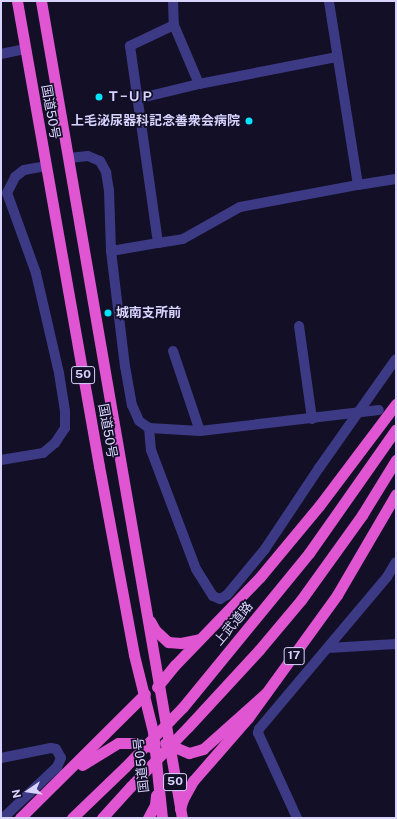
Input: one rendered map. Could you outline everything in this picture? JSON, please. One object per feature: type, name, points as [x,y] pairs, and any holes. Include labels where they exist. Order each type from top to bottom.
[{"type":"highway","name":"国道50号","points":[[17,1],[134,656],[145,694],[153,732],[162,818]]},
{"type":"highway","name":"国道50号","points":[[41,1],[181,813]]},
{"type":"highway","points":[[153,732],[154,703],[159,683],[260,577],[319,506],[396,404]]},
{"type":"highway","name":"上武道路","points":[[72,818],[184,707],[308,554],[396,429]]},
{"type":"highway","name":"17","points":[[102,818],[259,650],[301,600],[362,515],[396,460]]},
{"type":"highway","name":"17","points":[[181,813],[183,799],[193,781],[248,718],[337,595],[396,494]]},
{"type":"highway","points":[[146,612],[155,630],[168,642],[181,643],[200,639]]},
{"type":"highway","name":"17","points":[[153,732],[170,746],[189,754],[203,749],[266,693]]},
{"type":"highway","points":[[20,818],[145,694]]},
{"type":"highway","points":[[57,781],[65,780],[94,757],[118,743],[139,743],[154,748],[172,764]]},
{"type":"highway","points":[[148,818],[155,805],[158,778]]},
{"type":"street","points":[[173,1],[174,25],[199,84]]},
{"type":"street","points":[[329,1],[358,185]]},
{"type":"street","points":[[158,243],[130,46],[174,25]]},
{"type":"street","points":[[1,54],[25,49]]},
{"type":"street","points":[[137,99],[199,84],[337,57]]},
{"type":"street","points":[[69,158],[88,156],[100,161],[106,172],[109,190],[110,251],[132,405],[139,421],[149,428],[200,431],[379,410]]},
{"type":"street","points":[[1,460],[43,452],[55,443],[65,428],[65,411],[59,373],[36,273],[7,193],[15,177],[24,170],[46,166]]},
{"type":"street","points":[[110,251],[183,239],[240,207],[396,179]]},
{"type":"street","points":[[299,326],[312,419]]},
{"type":"street","points":[[174,352],[200,431]]},
{"type":"street","points":[[149,428],[151,450],[196,569],[213,596],[220,599],[227,595],[265,549],[319,468],[396,359]]},
{"type":"street","points":[[296,818],[258,729],[328,648],[396,562]]},
{"type":"street","points":[[328,648],[361,648],[396,644]]},
{"type":"street","points":[[1,758],[51,748],[56,749],[61,758],[57,767],[10,816]]},
{"type":"place","name":"Ｔ−ＵＰ","points":[[99,97]]},
{"type":"place","name":"上毛泌尿器科記念善衆会病院","points":[[249,121]]},
{"type":"place","name":"城南支所前","points":[[108,313]]}]
